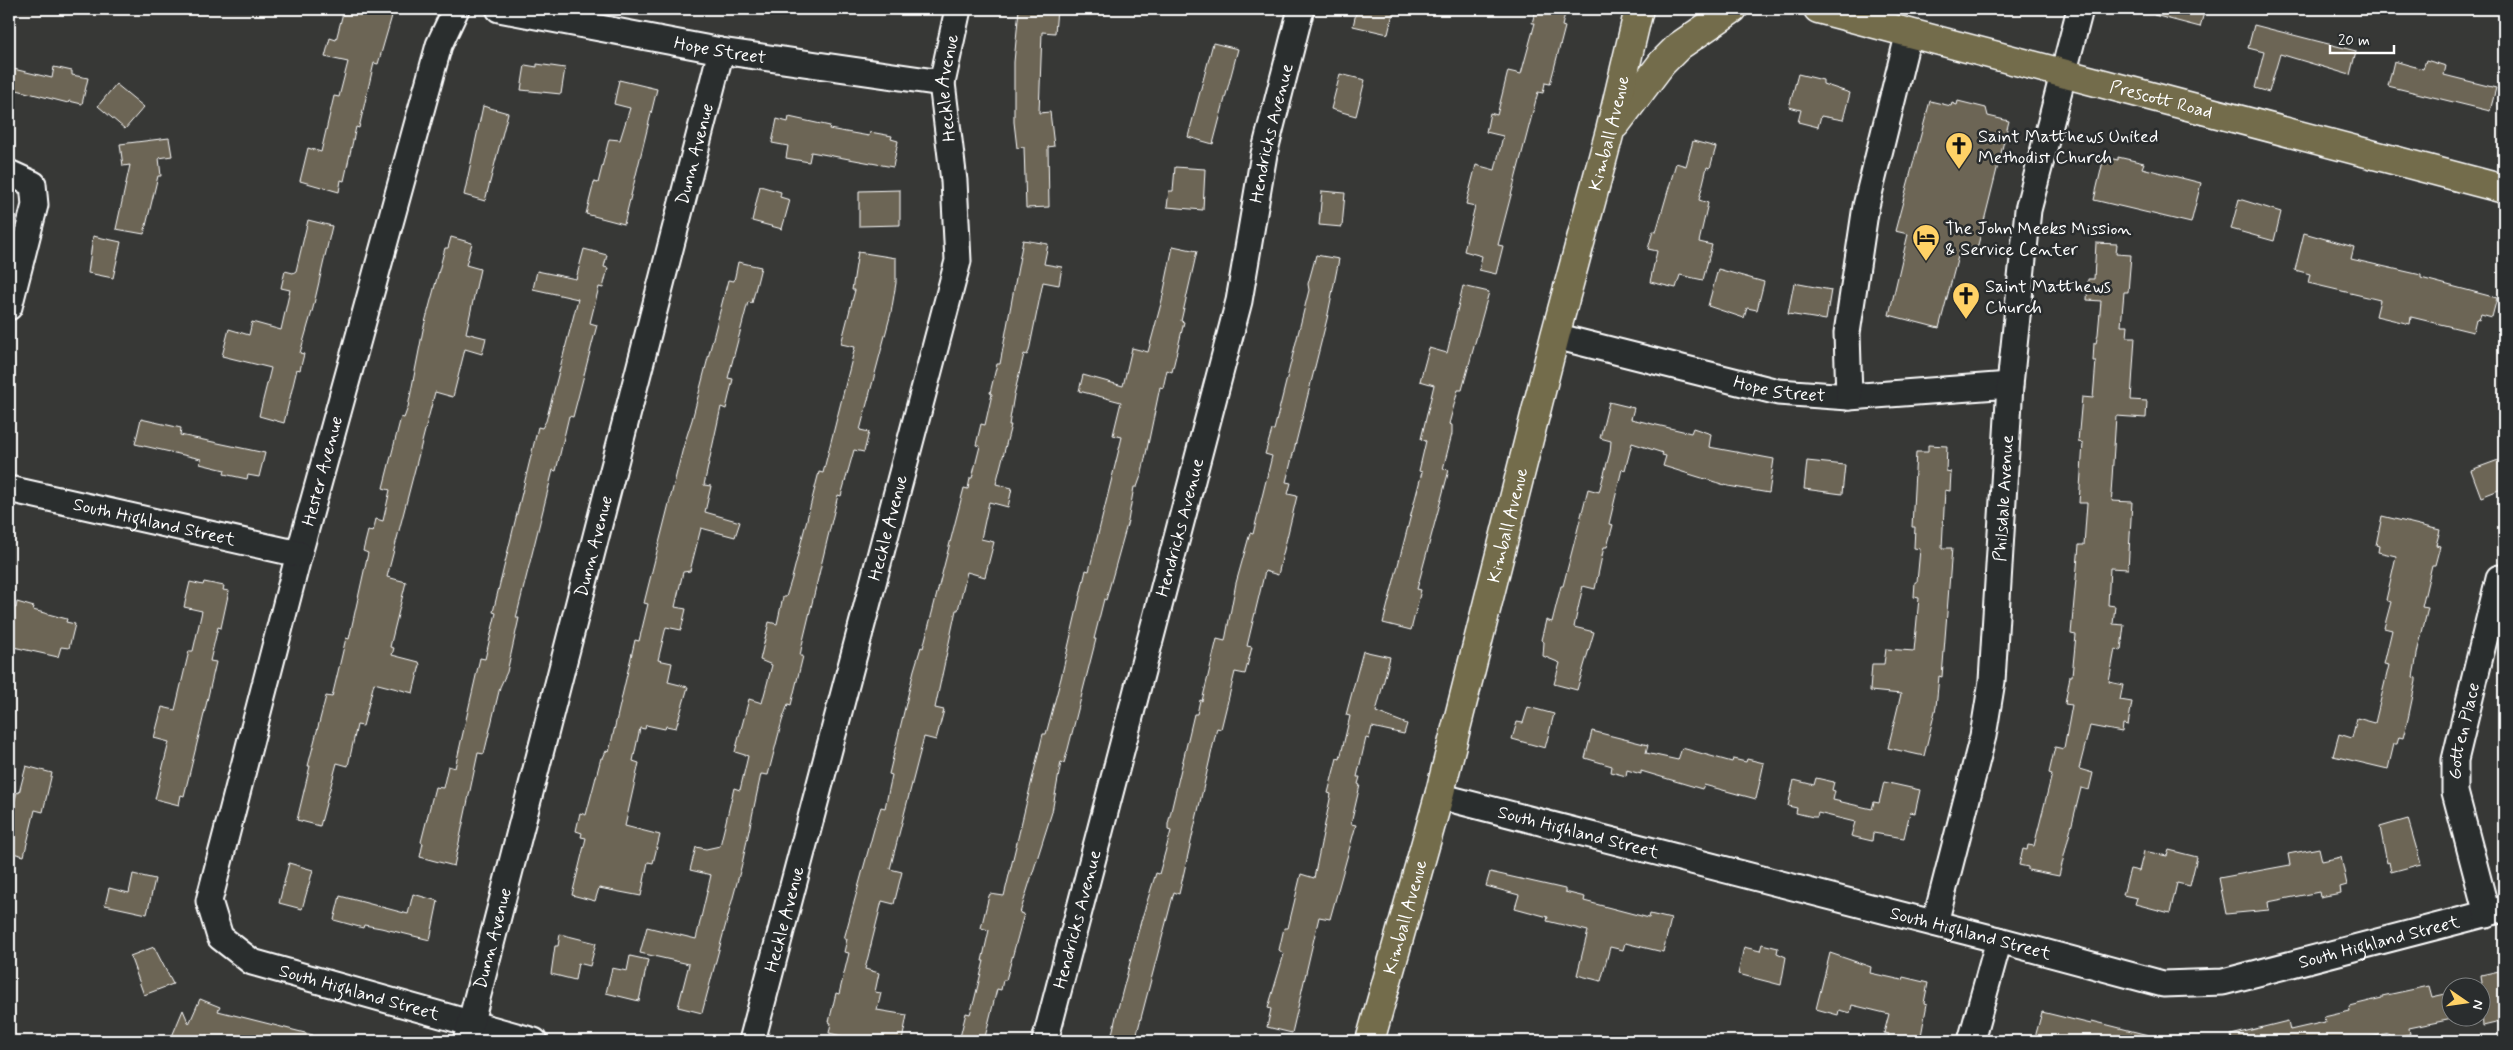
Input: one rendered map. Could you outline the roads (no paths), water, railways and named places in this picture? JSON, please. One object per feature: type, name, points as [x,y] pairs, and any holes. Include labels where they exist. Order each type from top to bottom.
[{"type":"main road","name":"Kimball Avenue","points":[[1370,1041],[1439,796],[1555,336],[1610,131],[1639,9]]},
{"type":"main road","points":[[1610,131],[1662,63],[1679,46],[1733,9]]},
{"type":"main road","name":"Prescott Road","points":[[1818,9],[2065,72],[2504,189]]},
{"type":"street","name":"Hester Avenue","points":[[220,937],[209,901],[299,554],[439,45],[456,9]]},
{"type":"street","name":"Hope Street","points":[[499,9],[721,52],[942,83]]},
{"type":"street","name":"Heckle Avenue","points":[[752,1041],[958,261],[954,181],[942,83],[958,9]]},
{"type":"street","name":"Hendricks Avenue","points":[[1044,1041],[1239,301],[1264,154],[1300,9]]},
{"type":"street","points":[[2065,72],[2080,9]]},
{"type":"street","points":[[1849,396],[1848,333],[1866,206],[1909,32]]},
{"type":"street","name":"Dunn Avenue","points":[[469,1033],[721,52]]},
{"type":"street","name":"Philsdale Avenue","points":[[1935,923],[1983,736],[1992,681],[2010,385],[2028,210],[2065,72]]},
{"type":"street","points":[[9,173],[33,184],[35,205],[9,307]]},
{"type":"street","name":"Hope Street","points":[[1555,336],[1778,392],[1849,396],[2010,385]]},
{"type":"street","name":"South Highland Street","points":[[9,489],[299,554]]},
{"type":"street","name":"Gotten Place","points":[[2496,912],[2455,792],[2455,760],[2499,578]]},
{"type":"street","name":"South Highland Street","points":[[1439,796],[1935,923],[2163,984],[2223,982],[2496,912]]},
{"type":"street","name":"South Highland Street","points":[[220,937],[252,962],[469,1033],[534,1041]]},
{"type":"street","points":[[1971,1041],[1999,940]]},
{"type":"place","name":"Saint Matthews United Methodist Church","points":[[1959,170]]},
{"type":"place","name":"The John Meeks Mission & Service Center","points":[[1926,262]]},
{"type":"place","name":"Saint Matthews Church","points":[[1966,320]]}]
